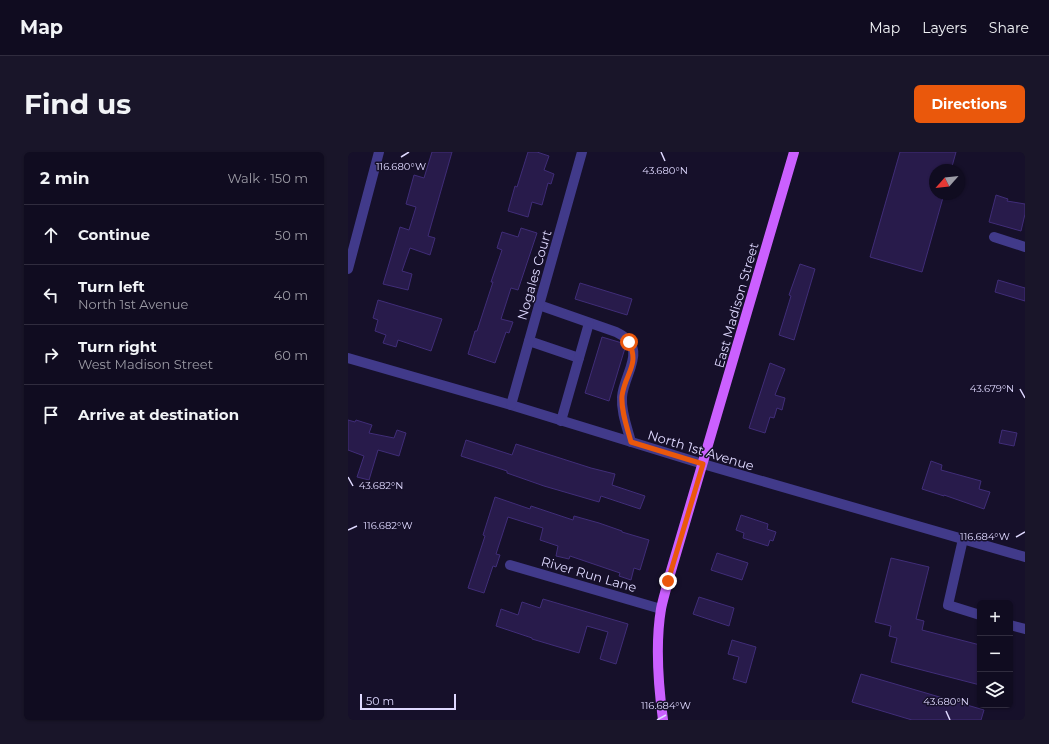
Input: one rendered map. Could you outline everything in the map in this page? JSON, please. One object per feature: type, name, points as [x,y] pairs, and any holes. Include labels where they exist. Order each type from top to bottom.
[{"type":"main road","name":"East Madison Street","points":[[663,720],[659,691],[657,655],[661,609],[794,152]]},
{"type":"street","points":[[348,269],[379,152]]},
{"type":"street","name":"Nogales Court","points":[[511,405],[582,152]]},
{"type":"street","points":[[994,237],[1025,247]]},
{"type":"street","points":[[539,305],[623,335],[629,342],[634,351],[634,358],[625,382],[622,395],[622,406],[631,442]]},
{"type":"street","points":[[561,421],[590,323]]},
{"type":"street","points":[[529,341],[580,358]]},
{"type":"street","name":"North 1st Avenue","points":[[348,358],[511,405],[703,464],[1025,557]]},
{"type":"street","points":[[963,540],[948,605],[977,614]]},
{"type":"street","name":"River Run Lane","points":[[510,565],[661,609]]},
{"type":"street","points":[[1013,626],[1025,630]]},
{"type":"building","points":[[432,152],[452,152],[428,236],[435,238],[430,255],[410,248],[402,271],[412,274],[408,290],[383,284],[400,227],[409,230],[416,207],[406,204],[414,175],[424,178]]},
{"type":"building","points":[[528,152],[537,152],[549,156],[544,170],[554,174],[551,184],[548,183],[542,205],[532,202],[528,217],[508,211],[515,186],[517,187]]},
{"type":"building","points":[[900,152],[956,152],[953,164],[929,164],[929,200],[942,200],[922,272],[870,257]]},
{"type":"building","points":[[996,195],[1008,199],[1007,201],[1025,204],[1025,214],[1021,231],[989,222]]},
{"type":"building","points":[[521,228],[537,233],[518,290],[511,288],[501,319],[513,322],[509,333],[506,332],[495,363],[468,354],[475,331],[477,331],[502,250],[497,248],[502,232],[518,237]]},
{"type":"building","points":[[800,264],[815,269],[794,340],[779,335],[791,296],[789,295]]},
{"type":"building","points":[[998,280],[1025,288],[1025,301],[995,292]]},
{"type":"building","points":[[580,283],[632,299],[627,315],[575,299]]},
{"type":"building","points":[[378,300],[442,319],[431,351],[398,340],[396,347],[383,343],[386,335],[375,331],[378,320],[373,318]]},
{"type":"building","points":[[602,337],[622,343],[625,348],[609,401],[585,393]]},
{"type":"building","points":[[770,363],[785,369],[775,395],[785,398],[782,410],[777,408],[774,418],[770,417],[765,433],[749,428]]},
{"type":"building","points":[[348,420],[355,422],[356,420],[372,425],[369,433],[394,438],[397,430],[406,433],[399,456],[378,450],[369,480],[357,477],[364,456],[348,450]]},
{"type":"building","points":[[1002,430],[1017,433],[1014,446],[999,443]]},
{"type":"building","points":[[466,440],[512,455],[516,444],[591,468],[615,474],[612,485],[645,496],[640,509],[601,496],[599,502],[544,486],[507,473],[507,471],[461,456]]},
{"type":"building","points":[[931,461],[942,465],[941,470],[981,481],[979,489],[990,492],[984,509],[922,489]]},
{"type":"building","points":[[495,497],[530,509],[531,506],[573,520],[574,516],[649,540],[640,570],[634,568],[631,580],[619,576],[620,573],[570,556],[569,559],[556,556],[558,546],[540,540],[543,528],[508,517],[496,554],[500,555],[496,567],[493,566],[484,593],[468,588],[485,536],[483,535]]},
{"type":"building","points":[[741,515],[768,524],[767,529],[776,532],[773,541],[770,540],[768,546],[743,538],[744,533],[736,530]]},
{"type":"building","points":[[717,553],[748,563],[742,580],[711,570]]},
{"type":"building","points":[[891,558],[929,567],[916,619],[924,621],[922,630],[977,644],[977,684],[891,662],[897,638],[889,636],[891,626],[875,622]]},
{"type":"building","points":[[699,597],[734,608],[729,626],[693,614]]},
{"type":"building","points":[[543,599],[628,624],[616,664],[600,659],[608,632],[587,626],[579,653],[532,639],[496,626],[501,609],[518,615],[522,602],[540,608]]},
{"type":"building","points":[[732,640],[756,647],[746,683],[733,679],[739,657],[728,654]]},
{"type":"building","points":[[861,674],[984,710],[981,720],[912,720],[852,702]]},
{"type":"route","points":[[629,342],[634,351],[634,358],[625,382],[622,395],[622,406],[631,442],[703,464],[668,581]]}]
